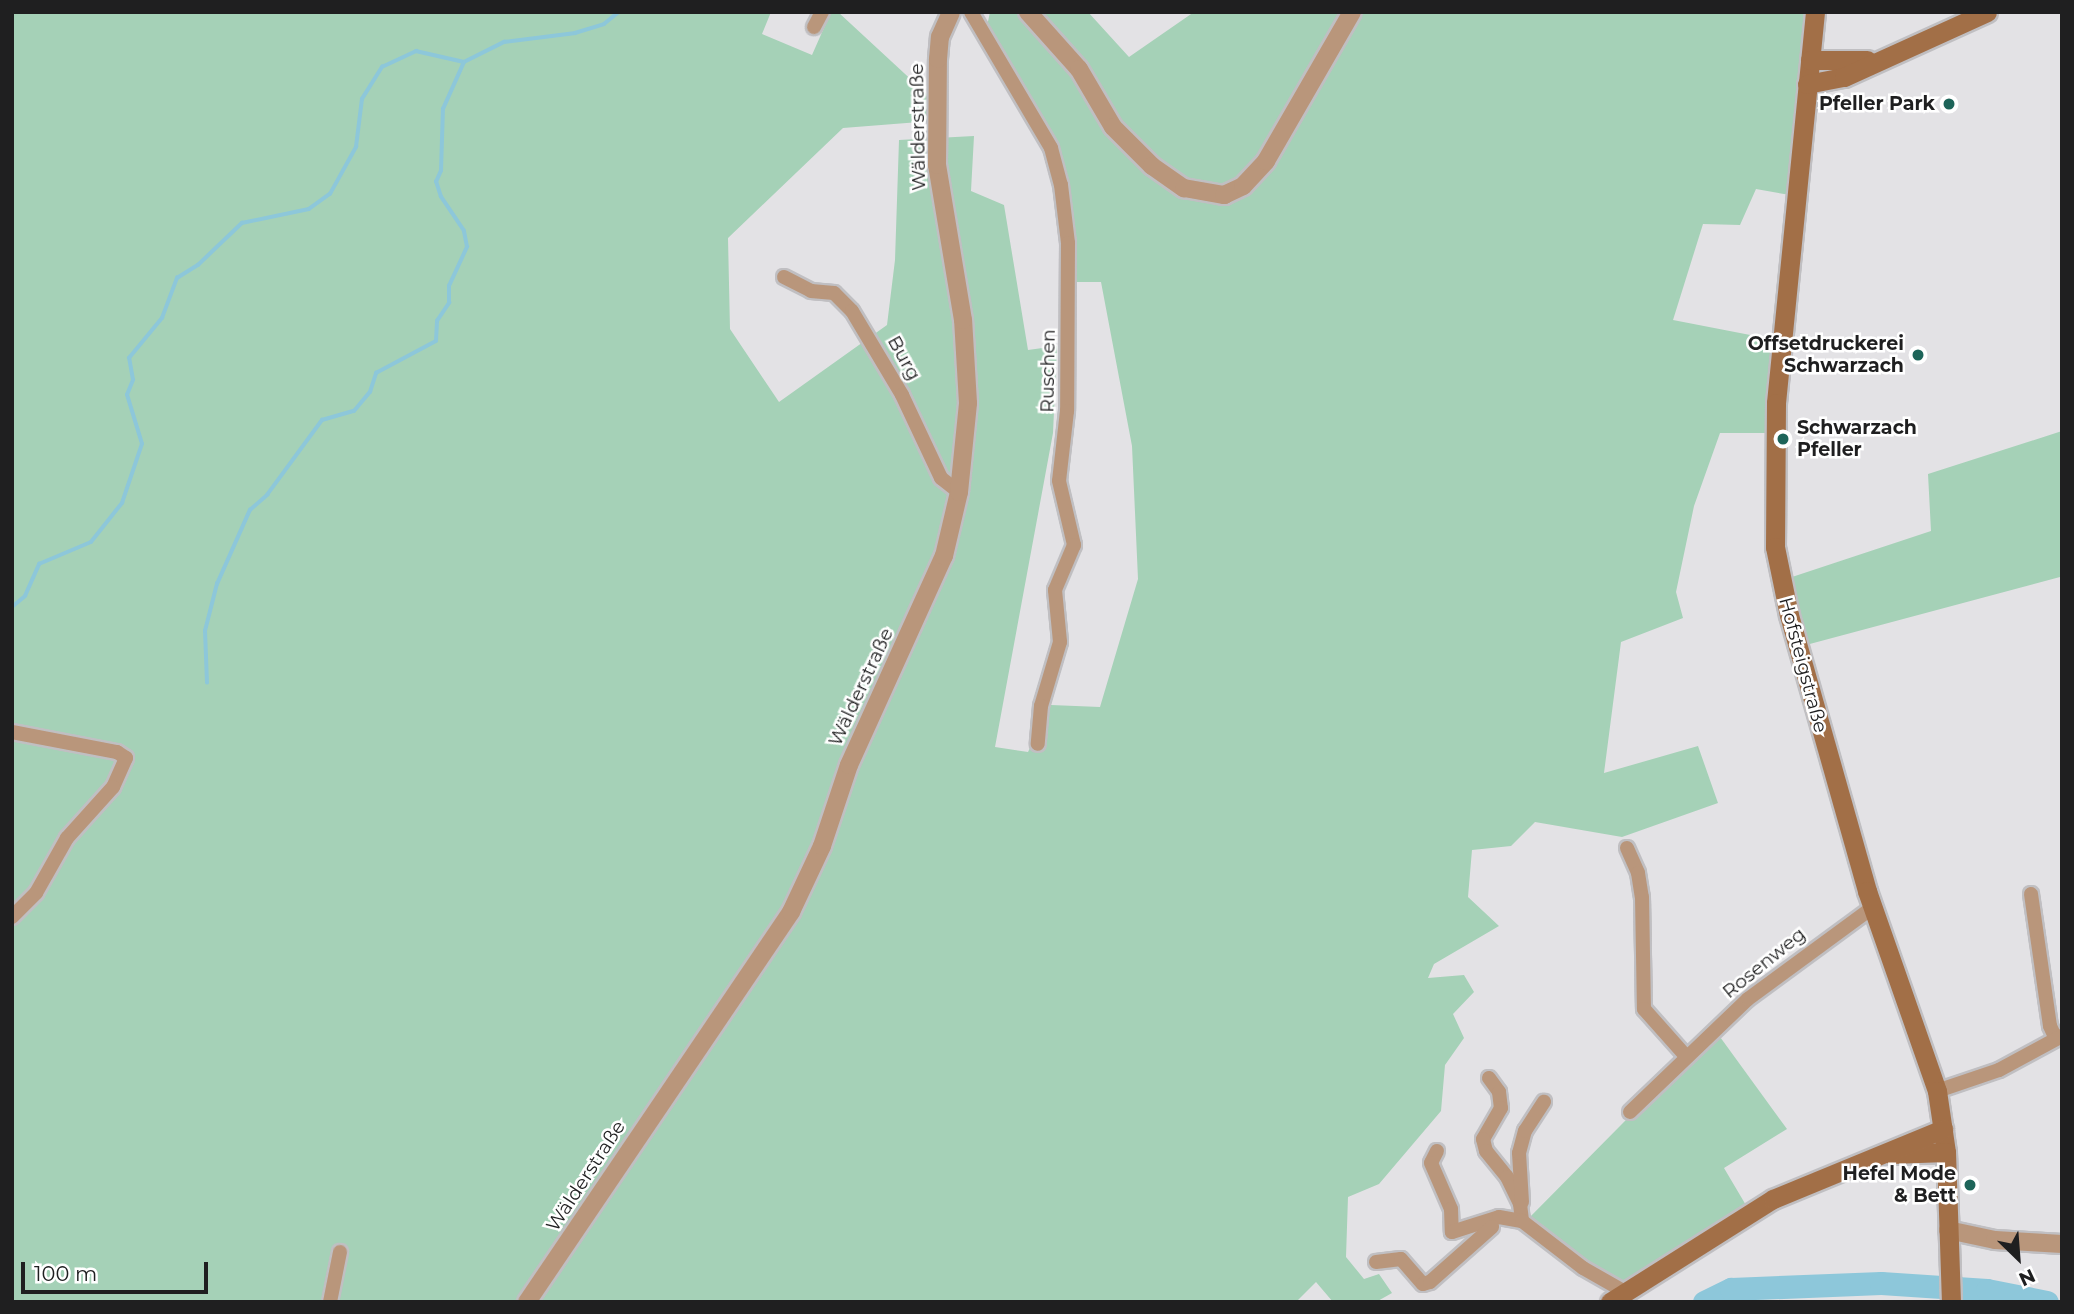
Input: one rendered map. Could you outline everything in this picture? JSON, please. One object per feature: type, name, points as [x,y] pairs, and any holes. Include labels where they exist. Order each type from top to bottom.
[{"type":"main road","name":"Hofsteigstraße","points":[[1815,12],[1776,403],[1773,519],[1789,615],[1872,908],[1937,1091],[1946,1152],[1951,1299]]},
{"type":"main road","points":[[1807,84],[1844,77],[1875,60],[1987,12]]},
{"type":"main road","points":[[1810,60],[1875,60]]},
{"type":"main road","points":[[1618,1297],[1773,1199],[1891,1153],[1916,1137],[1943,1129]]},
{"type":"main road","points":[[1891,1153],[1946,1152]]},
{"type":"street","points":[[814,27],[821,12]]},
{"type":"street","name":"Wälderstraße","points":[[527,1302],[791,912],[822,846],[849,765],[944,556],[959,492],[968,403],[967,361],[937,165],[937,59],[940,37],[951,12]]},
{"type":"street","name":"Ruschen","points":[[971,12],[1051,148],[1061,185],[1068,243],[1067,411],[1059,481],[1074,545],[1055,590],[1060,642],[1041,706],[1038,744]]},
{"type":"street","points":[[1028,12],[1079,69],[1113,127],[1152,166],[1184,188],[1224,195],[1243,186],[1266,161],[1352,12]]},
{"type":"street","name":"Burg","points":[[784,277],[811,291],[834,293],[852,311],[902,395],[941,478],[948,488],[959,492]]},
{"type":"street","points":[[12,732],[117,752],[126,758],[113,787],[67,838],[36,893],[12,916]]},
{"type":"street","points":[[1627,848],[1639,873],[1642,897],[1644,1009],[1685,1055]]},
{"type":"street","points":[[1937,1091],[1999,1070],[2059,1037],[2050,1026],[2031,894]]},
{"type":"street","name":"Rosenweg","points":[[1630,1112],[1685,1055],[1790,964],[1872,908]]},
{"type":"street","points":[[1489,1078],[1499,1092],[1501,1108],[1483,1139],[1486,1151],[1520,1204]]},
{"type":"street","points":[[1517,1220],[1525,1195],[1518,1153],[1525,1131],[1544,1102]]},
{"type":"street","points":[[1437,1151],[1431,1163],[1451,1209],[1452,1232],[1499,1217],[1517,1220],[1618,1297]]},
{"type":"street","points":[[1376,1262],[1401,1259],[1423,1284],[1430,1282],[1489,1228],[1517,1220]]},
{"type":"street","points":[[1948,1230],[1995,1240],[2062,1244]]},
{"type":"street","points":[[330,1302],[340,1252]]},
{"type":"green space","points":[[12,12],[771,12],[762,34],[812,55],[831,12],[838,12],[931,98],[932,121],[843,128],[728,238],[730,329],[779,402],[887,325],[895,260],[899,140],[974,136],[971,191],[1004,205],[1028,350],[1057,346],[1053,433],[995,747],[1028,752],[1051,705],[1100,707],[1138,579],[1132,446],[1101,282],[1074,282],[1066,185],[986,31],[990,12],[1088,12],[1129,57],[1194,12],[1804,12],[1790,195],[1756,189],[1740,225],[1703,224],[1673,320],[1776,340],[1766,433],[1720,433],[1694,506],[1676,592],[1683,618],[1621,642],[1604,773],[1698,746],[1718,803],[1622,837],[1535,822],[1511,846],[1472,850],[1468,897],[1499,926],[1434,964],[1428,978],[1464,975],[1474,992],[1453,1014],[1464,1038],[1445,1065],[1441,1111],[1379,1184],[1348,1197],[1346,1257],[1364,1279],[1379,1274],[1392,1293],[1376,1302],[1333,1302],[1316,1282],[1296,1302],[12,1302]]},
{"type":"green space","points":[[2062,431],[2062,582],[2060,577],[1806,645],[1789,578],[1931,531],[1928,474]]},
{"type":"green space","points":[[1715,1030],[1787,1129],[1724,1168],[1750,1212],[1625,1292],[1526,1221]]},
{"type":"waterway","points":[[12,607],[25,596],[39,564],[91,542],[122,503],[142,444],[127,395],[133,380],[129,358],[162,318],[177,278],[198,265],[242,223],[309,209],[330,194],[356,147],[362,99],[382,67],[416,51],[464,62],[504,42],[575,33],[604,24],[619,12]]},
{"type":"waterway","points":[[207,683],[205,631],[217,584],[250,510],[267,495],[322,420],[354,411],[370,392],[376,373],[436,341],[437,321],[449,303],[449,286],[467,247],[464,231],[441,197],[436,182],[441,171],[443,109],[464,62]]},
{"type":"waterway","points":[[1704,1302],[1731,1289],[1881,1283],[1987,1290],[2047,1302]]},
{"type":"place","name":"Pfeller Park","points":[[1949,104]]},
{"type":"place","name":"Offsetdruckerei Schwarzach","points":[[1918,355]]},
{"type":"place","name":"Schwarzach Pfeller","points":[[1783,439]]},
{"type":"place","name":"Hefel Mode & Bett","points":[[1970,1185]]}]
